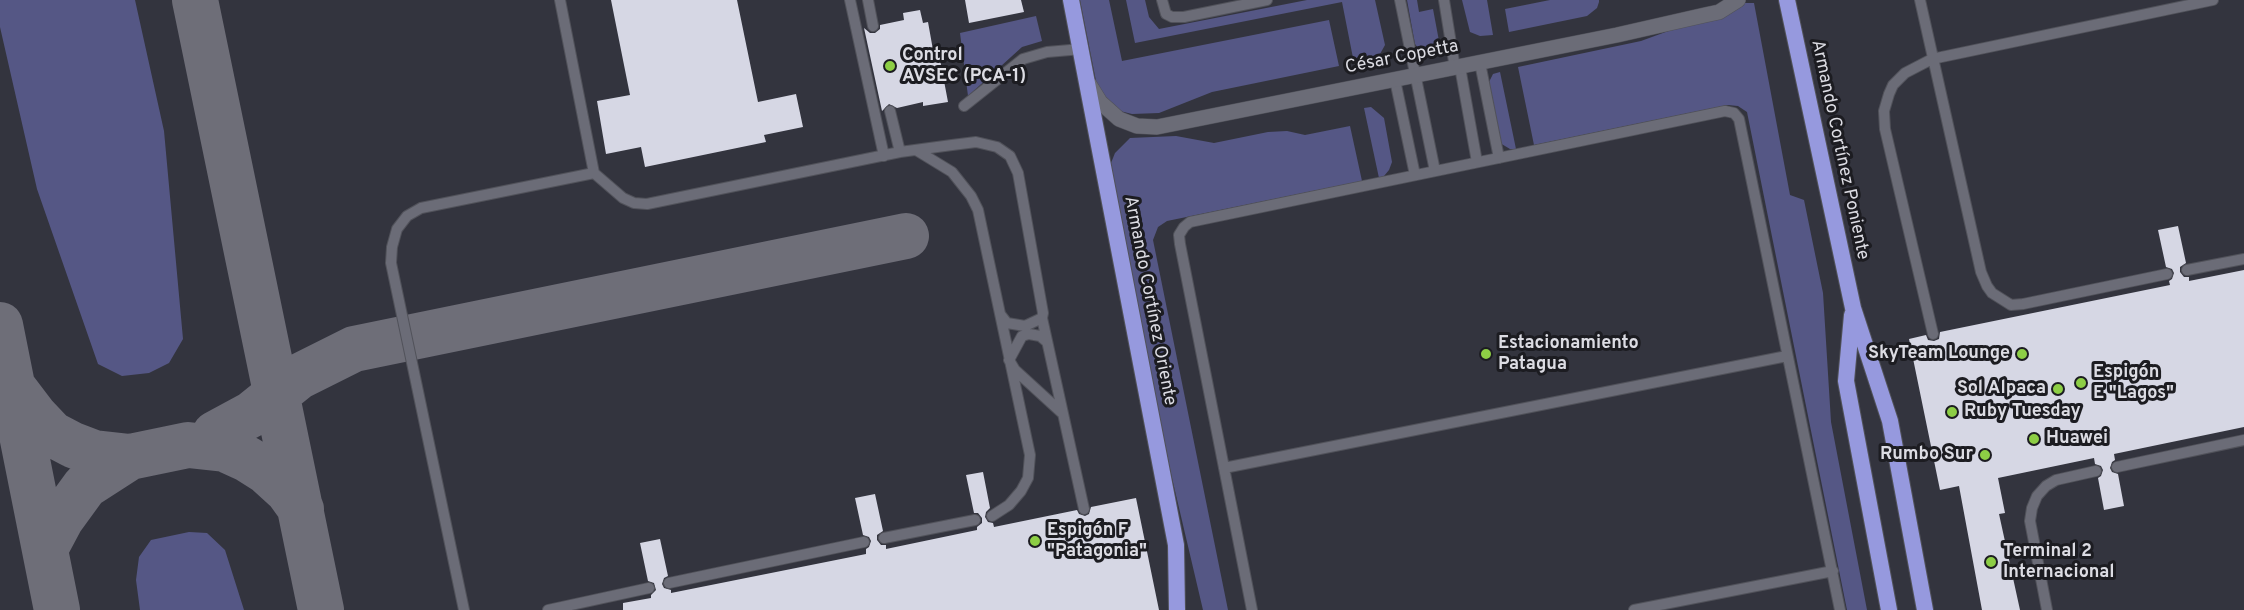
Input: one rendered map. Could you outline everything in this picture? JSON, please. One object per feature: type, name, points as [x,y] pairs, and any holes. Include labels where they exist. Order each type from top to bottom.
[{"type":"highway","name":"Armando Cortínez Oriente","points":[[1071,0],[1176,545],[1178,610]]},
{"type":"highway","name":"Armando Cortínez Poniente","points":[[1787,0],[1853,308],[1890,421],[1924,610]]},
{"type":"highway","name":"Armando Cortínez Poniente","points":[[1853,308],[1846,381],[1889,610]]},
{"type":"highway","points":[[1176,545],[1188,610]]},
{"type":"street","name":"César Copetta","points":[[1088,81],[1108,112],[1130,124],[1147,127],[1168,125],[1480,63],[1719,12],[1738,0]]},
{"type":"lane","points":[[560,0],[594,173],[623,198],[634,203],[647,204],[900,152],[976,142],[997,147],[1010,156],[1018,172],[1043,307],[1042,318],[1084,509]]},
{"type":"lane","points":[[850,0],[884,156]]},
{"type":"lane","points":[[868,0],[873,26]]},
{"type":"lane","points":[[1162,0],[1166,14],[1172,17],[1184,17],[1267,0]]},
{"type":"lane","points":[[1400,0],[1435,171]]},
{"type":"lane","points":[[1444,0],[1477,162]]},
{"type":"lane","points":[[1920,0],[1981,272],[1992,293],[2011,305],[2023,304],[2168,274]]},
{"type":"lane","points":[[1933,334],[1886,129],[1884,111],[1893,85],[1905,73],[1932,59],[2213,0]]},
{"type":"lane","points":[[964,106],[1023,59],[1047,52],[1082,49]]},
{"type":"lane","points":[[1480,63],[1499,158]]},
{"type":"lane","points":[[1395,80],[1415,175]]},
{"type":"lane","points":[[890,111],[900,152]]},
{"type":"lane","points":[[1252,610],[1180,244],[1179,235],[1184,227],[1190,222],[1725,111],[1734,113],[1739,119],[1840,610]]},
{"type":"lane","points":[[915,150],[951,172],[971,196],[978,210],[1010,360],[1030,466],[1028,478],[1016,499],[992,516]]},
{"type":"lane","points":[[464,610],[391,263],[397,229],[407,216],[422,208],[594,173]]},
{"type":"lane","points":[[2187,270],[2244,259]]},
{"type":"lane","points":[[1000,314],[1007,323],[1017,327],[1035,323],[1042,318]]},
{"type":"lane","points":[[1010,360],[1022,336],[1029,334],[1040,336],[1047,342]]},
{"type":"lane","points":[[1224,468],[1787,356]]},
{"type":"lane","points":[[1010,360],[1016,370],[1062,413]]},
{"type":"lane","points":[[2116,467],[2244,440]]},
{"type":"lane","points":[[2047,610],[2030,521],[2032,508],[2037,496],[2046,486],[2056,480],[2096,471]]},
{"type":"lane","points":[[884,538],[975,520]]},
{"type":"lane","points":[[669,583],[864,543]]},
{"type":"lane","points":[[1634,610],[1833,572]]},
{"type":"lane","points":[[548,610],[649,588]]},
{"type":"shaded area","points":[[0,0],[135,0],[164,131],[183,339],[169,363],[149,373],[122,376],[98,364],[37,189],[0,27]]},
{"type":"shaded area","points":[[1080,0],[1109,0],[1122,61],[1329,20],[1339,66],[1212,92],[1159,113],[1132,114],[1120,111],[1111,104],[1097,86]]},
{"type":"shaded area","points":[[1126,0],[1145,0],[1149,17],[1159,29],[1307,0],[1375,0],[1385,45],[1380,54],[1372,59],[1354,63],[1342,2],[1135,43]]},
{"type":"shaded area","points":[[1407,0],[1417,0],[1419,12],[1433,9],[1439,41],[1435,46],[1422,49],[1415,44]]},
{"type":"shaded area","points":[[1462,0],[1487,0],[1493,35],[1480,36],[1470,32]]},
{"type":"shaded area","points":[[1550,0],[1599,0],[1599,2],[1597,8],[1587,16],[1509,32],[1505,9]]},
{"type":"shaded area","points":[[1745,3],[1754,3],[1790,195],[1804,200],[1823,293],[1831,422],[1867,610],[1847,610],[1747,112],[1738,106],[1728,105],[1534,145],[1518,67],[1641,41]]},
{"type":"shaded area","points":[[1036,16],[1042,41],[1022,47],[968,96],[960,33]]},
{"type":"shaded area","points":[[1500,72],[1516,149],[1510,149],[1500,143],[1488,84],[1493,74]]},
{"type":"shaded area","points":[[1371,107],[1384,118],[1392,162],[1389,170],[1379,178],[1364,108]]},
{"type":"shaded area","points":[[1350,126],[1362,181],[1167,221],[1158,227],[1153,240],[1228,610],[1203,610],[1172,478],[1124,246],[1111,163],[1115,153],[1130,138],[1176,136],[1214,143],[1268,132],[1287,131],[1305,135]]},
{"type":"shaded area","points":[[189,532],[207,533],[225,550],[244,610],[140,610],[136,580],[139,557],[151,540]]},
{"type":"building","points":[[611,0],[737,0],[758,102],[796,94],[803,127],[764,135],[766,142],[645,167],[641,147],[606,154],[597,101],[630,95]]},
{"type":"building","points":[[965,0],[1021,0],[1024,12],[969,23]]},
{"type":"building","points":[[920,10],[923,23],[928,22],[933,50],[938,49],[948,102],[923,106],[923,102],[897,108],[889,104],[882,111],[864,28],[870,33],[875,33],[880,29],[880,25],[904,20],[903,13]]},
{"type":"building","name":"Espigón E \"Lagos\"","points":[[2178,226],[2186,263],[2180,267],[2180,272],[2184,277],[2189,277],[2189,281],[2244,270],[2244,427],[2114,454],[2115,460],[2110,468],[2112,472],[2118,474],[2124,506],[2104,510],[2098,478],[2103,470],[2101,466],[2095,464],[2094,458],[1998,478],[2005,513],[1999,514],[2020,610],[1982,610],[1959,486],[1940,490],[1909,339],[1926,335],[1928,340],[1934,341],[1939,339],[1940,332],[2170,285],[2169,281],[2174,273],[2172,269],[2166,267],[2158,230]]},
{"type":"building","name":"Espigón F \"Patagonia\"","points":[[983,472],[990,508],[985,517],[988,522],[993,523],[994,527],[1077,510],[1079,514],[1085,516],[1089,514],[1091,507],[1136,498],[1159,610],[623,610],[623,603],[651,598],[656,590],[654,583],[648,581],[640,543],[660,539],[668,576],[664,578],[662,584],[664,588],[671,590],[671,593],[866,554],[871,541],[869,537],[863,535],[855,498],[875,494],[883,531],[877,535],[877,540],[881,545],[886,545],[886,549],[977,530],[982,523],[982,518],[978,513],[974,513],[966,475]]},
{"type":"taxiway","points":[[195,0],[321,610]]},
{"type":"taxiway","points":[[215,434],[252,414],[298,377],[354,349],[906,236]]},
{"type":"taxiway","points":[[0,325],[57,610]]},
{"type":"taxiway","points":[[15,390],[52,434],[94,453],[130,457]]},
{"type":"taxiway","points":[[45,549],[61,519],[85,486],[130,457],[188,445],[225,449],[247,459],[266,471],[288,491],[301,509]]},
{"type":"place","name":"Control AVSEC (PCA-1)","points":[[890,66]]},
{"type":"place","name":"Estacionamiento Patagua","points":[[1486,354]]},
{"type":"place","name":"SkyTeam Lounge","points":[[2022,354]]},
{"type":"place","name":"Espigón E \"Lagos\"","points":[[2081,383]]},
{"type":"place","name":"Sol Alpaca","points":[[2058,389]]},
{"type":"place","name":"Ruby Tuesday","points":[[1952,412]]},
{"type":"place","name":"Huawei","points":[[2034,439]]},
{"type":"place","name":"Rumbo Sur","points":[[1985,455]]},
{"type":"place","name":"Espigón F \"Patagonia\"","points":[[1035,541]]},
{"type":"place","name":"Terminal 2 Internacional","points":[[1991,562]]}]
